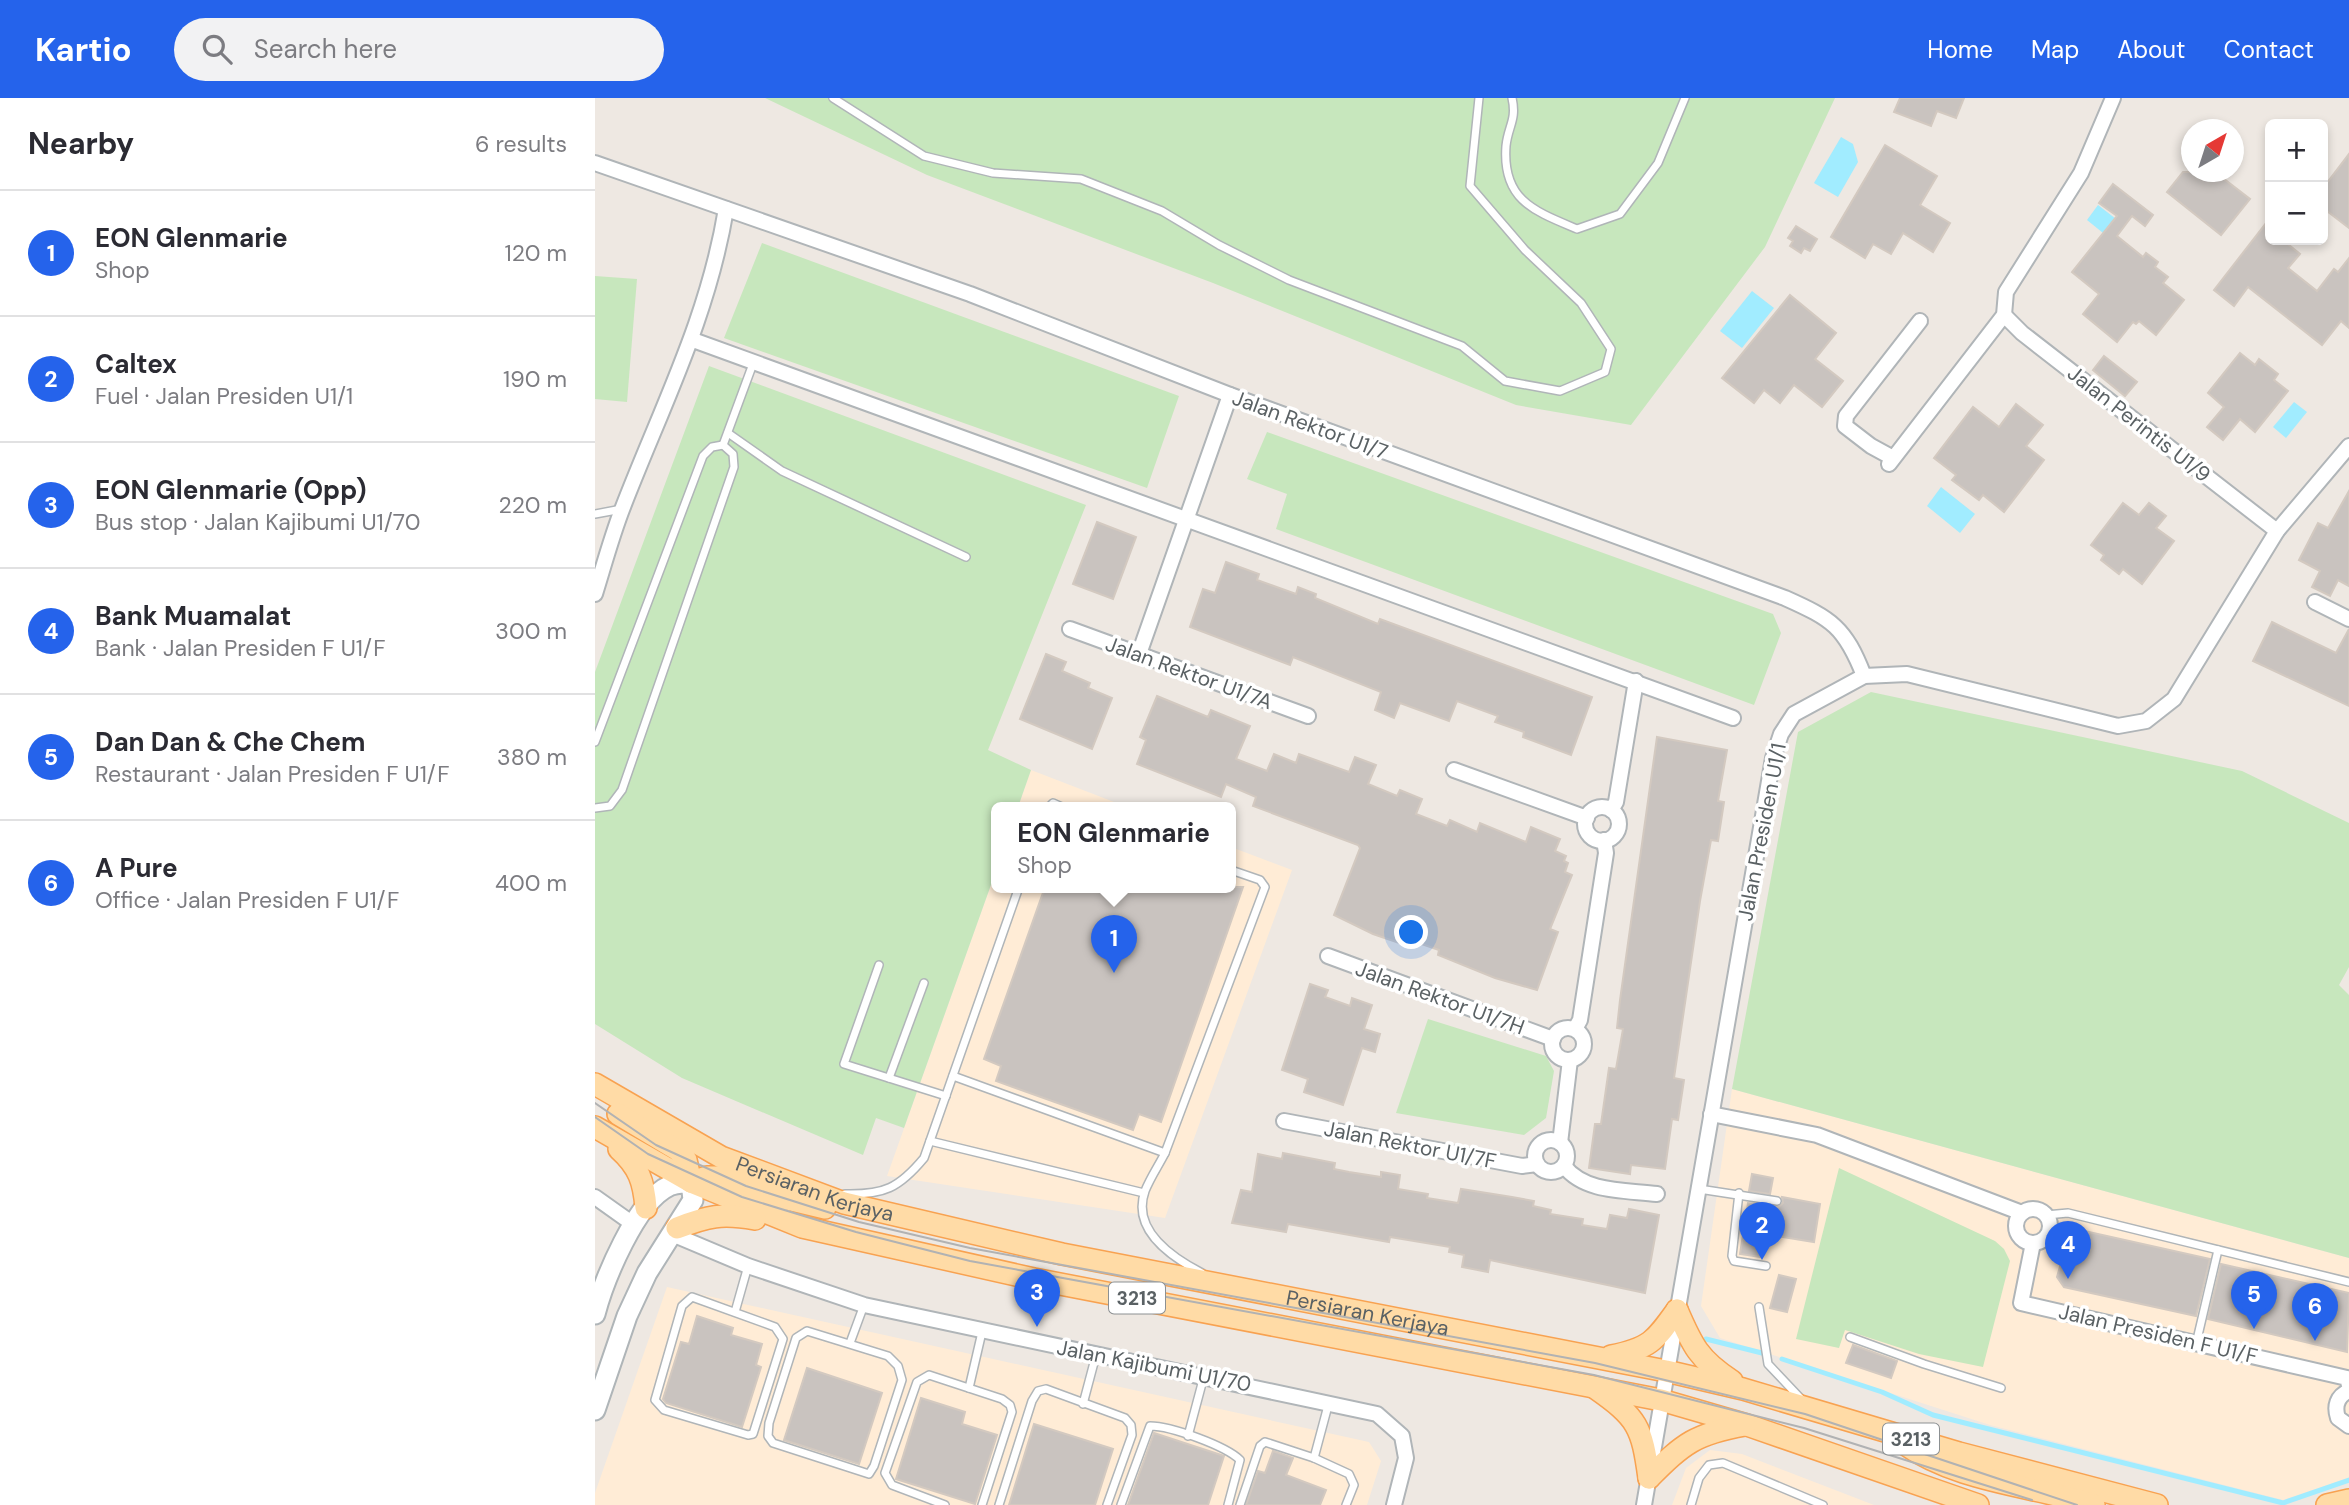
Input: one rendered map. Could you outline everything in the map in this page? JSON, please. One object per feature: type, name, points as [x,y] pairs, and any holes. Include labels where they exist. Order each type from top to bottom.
[{"type":"main road","name":"Persiaran Kerjaya","points":[[595,1084],[721,1157],[844,1203],[1062,1254],[1666,1371],[1743,1389],[2157,1505]]},
{"type":"main road","points":[[595,1100],[678,1150],[686,1160],[691,1182],[707,1177],[724,1177],[771,1195],[887,1224],[982,1235]]},
{"type":"main road","name":"Persiaran Kerjaya","points":[[596,1127],[691,1182],[802,1227],[1034,1279],[1591,1384],[1661,1400],[1747,1425],[1973,1504]]},
{"type":"main road","points":[[596,1127],[633,1162],[644,1183],[639,1216]]},
{"type":"main road","points":[[675,1231],[710,1215],[729,1214],[802,1227]]},
{"type":"main road","points":[[1598,1359],[1648,1346],[1677,1310],[1694,1350],[1711,1367],[1743,1389]]},
{"type":"main road","points":[[1591,1384],[1625,1412],[1643,1435],[1649,1478]]},
{"type":"main road","points":[[1649,1478],[1679,1449],[1697,1437],[1747,1425]]},
{"type":"main road","points":[[1887,1431],[1926,1459],[1950,1469],[2094,1505]]},
{"type":"main road","points":[[2327,1505],[2349,1500]]},
{"type":"street","points":[[1920,321],[1846,416],[1845,426],[1891,461],[2004,315],[2006,292],[2081,173],[2113,98]]},
{"type":"street","name":"Jalan Rektor U1/7","points":[[595,163],[969,294],[1230,395],[1805,607],[1825,616],[1841,632],[1853,648],[1864,676]]},
{"type":"street","points":[[595,594],[598,574],[622,509],[693,340],[719,256],[726,209]]},
{"type":"street","name":"Jalan Perintis U1/9","points":[[2004,315],[2022,333],[2277,531]]},
{"type":"street","points":[[693,340],[1733,718]]},
{"type":"street","points":[[1139,654],[1230,395]]},
{"type":"street","name":"Jalan Presiden U1/1","points":[[1644,1505],[1777,746],[1794,714],[1864,676],[1907,674],[2118,726],[2146,721],[2174,699],[2277,531],[2349,446]]},
{"type":"street","points":[[2315,602],[2349,619]]},
{"type":"street","name":"Jalan Rektor U1/7A","points":[[1070,629],[1308,716]]},
{"type":"street","points":[[1611,810],[1616,802],[1636,681]]},
{"type":"street","points":[[1454,770],[1587,818]]},
{"type":"street","points":[[1597,808],[1611,810],[1618,817],[1619,827],[1614,836],[1604,840],[1590,834],[1587,818],[1597,808]]},
{"type":"street","points":[[1575,1029],[1580,1020],[1606,853],[1604,840]]},
{"type":"street","name":"Jalan Rektor U1/7H","points":[[1328,956],[1553,1040]]},
{"type":"street","points":[[1562,1029],[1575,1029],[1583,1037],[1584,1046],[1579,1056],[1570,1060],[1556,1054],[1553,1040],[1562,1029]]},
{"type":"street","points":[[1560,1143],[1570,1060]]},
{"type":"street","points":[[1711,1114],[1817,1135],[2022,1213]]},
{"type":"street","name":"Jalan Rektor U1/7F","points":[[1284,1121],[1522,1166],[1537,1164]]},
{"type":"street","points":[[1564,1166],[1550,1172],[1537,1164],[1535,1154],[1540,1144],[1550,1140],[1560,1143],[1566,1151],[1564,1166],[1571,1175],[1598,1187],[1657,1194]]},
{"type":"street","points":[[595,1314],[615,1259],[639,1216],[669,1186],[691,1182],[692,1200],[647,1273],[627,1316],[595,1410]]},
{"type":"street","points":[[595,1197],[639,1216]]},
{"type":"street","points":[[2033,1243],[2023,1239],[2017,1232],[2017,1221],[2022,1213],[2032,1209],[2046,1215]]},
{"type":"street","name":"Jalan Presiden F U1/F","points":[[2046,1215],[2050,1225],[2047,1235],[2033,1243],[2021,1303],[2349,1382],[2338,1401],[2336,1412],[2343,1423],[2349,1426]]},
{"type":"street","name":"Jalan Kajibumi U1/70","points":[[675,1231],[748,1266],[864,1305],[1377,1414],[1402,1436],[1406,1458],[1394,1505]]},
{"type":"lane","points":[[833,98],[924,156],[993,173],[1081,179],[1162,211],[1219,246],[1289,280],[1462,346],[1505,381],[1560,391],[1605,372],[1611,349],[1581,303],[1525,250],[1470,186],[1479,98]]},
{"type":"lane","points":[[1512,98],[1516,113],[1506,144],[1507,180],[1532,210],[1577,229],[1620,214],[1658,163],[1685,98]]},
{"type":"lane","points":[[723,445],[754,361]]},
{"type":"lane","points":[[728,433],[782,471],[966,557]]},
{"type":"lane","points":[[595,741],[703,456],[712,447],[723,445]]},
{"type":"lane","points":[[595,808],[610,806],[622,790],[734,467],[733,454],[723,445]]},
{"type":"lane","points":[[595,514],[622,509]]},
{"type":"lane","points":[[1224,1284],[1185,1264],[1149,1233],[1143,1211],[1144,1194],[1165,1153],[1265,887],[1260,880],[1236,872]]},
{"type":"lane","points":[[820,1194],[865,1195],[887,1190],[906,1179],[924,1158],[1017,893]]},
{"type":"lane","points":[[879,965],[844,1064],[946,1096]]},
{"type":"lane","points":[[890,1078],[924,983]]},
{"type":"lane","points":[[953,1076],[1165,1153]]},
{"type":"lane","points":[[930,1141],[1144,1194]]},
{"type":"lane","points":[[1699,1189],[1739,1193],[1777,1201]]},
{"type":"lane","points":[[1739,1193],[1732,1256],[1734,1261],[1766,1266]]},
{"type":"lane","points":[[2046,1215],[2068,1213],[2349,1282]]},
{"type":"lane","points":[[2196,1344],[2218,1250]]},
{"type":"lane","points":[[735,1312],[748,1266]]},
{"type":"lane","points":[[692,1297],[735,1312],[775,1327],[783,1339],[756,1430],[748,1435],[664,1410],[655,1400],[682,1306],[686,1301],[692,1297]]},
{"type":"lane","points":[[850,1343],[864,1305]]},
{"type":"lane","points":[[1759,1307],[1771,1369],[1811,1409]]},
{"type":"lane","points":[[807,1331],[850,1343],[888,1356],[898,1366],[902,1380],[869,1474],[773,1443],[768,1436],[796,1338],[807,1331]]},
{"type":"lane","points":[[969,1388],[982,1332]]},
{"type":"lane","points":[[1850,1337],[2001,1388]]},
{"type":"lane","points":[[1083,1404],[1096,1355]]},
{"type":"lane","points":[[946,1505],[892,1485],[885,1473],[917,1382],[929,1375],[1002,1399],[1010,1405],[1012,1412],[982,1505]]},
{"type":"lane","points":[[1188,1436],[1204,1376]]},
{"type":"lane","points":[[999,1505],[1038,1391],[1046,1389],[1125,1418],[1131,1425],[1132,1435],[1107,1505]]},
{"type":"lane","points":[[1314,1458],[1329,1402]]},
{"type":"lane","points":[[1121,1505],[1150,1426],[1188,1436],[1234,1454],[1240,1460],[1229,1505]]},
{"type":"lane","points":[[1240,1505],[1260,1446],[1265,1442],[1314,1458],[1349,1474],[1354,1485],[1346,1505]]},
{"type":"lane","points":[[1691,1505],[1699,1478],[1709,1465],[1723,1463],[1823,1505]]},
{"type":"shaded area","points":[[1031,770],[1114,802],[1020,802]]},
{"type":"shaded area","points":[[1236,849],[1292,870],[1165,1218],[887,1176],[991,885],[991,893],[1236,893]]},
{"type":"shaded area","points":[[1732,1089],[2349,1258],[2349,1478],[2283,1500],[1990,1425],[1720,1338],[1701,1306]]},
{"type":"shaded area","points":[[667,1287],[1369,1442],[1381,1461],[1367,1505],[595,1505],[595,1493]]},
{"type":"shaded area","points":[[1710,1450],[1742,1454],[1874,1505],[1672,1505],[1686,1468]]},
{"type":"green space","points":[[765,98],[1835,98],[1765,247],[1631,425],[1516,405],[1213,283],[927,175]]},
{"type":"green space","points":[[762,243],[1179,396],[1147,488],[724,338]]},
{"type":"green space","points":[[595,276],[637,279],[627,402],[595,399]]},
{"type":"green space","points":[[709,366],[1086,505],[988,750],[1031,770],[1020,802],[991,802],[991,885],[904,1128],[876,1118],[863,1155],[682,1078],[595,1024],[595,672]]},
{"type":"green space","points":[[1267,432],[1773,614],[1781,633],[1754,705],[1276,529],[1287,494],[1247,479]]},
{"type":"green space","points":[[1871,692],[2242,771],[2349,823],[2349,967],[2339,985],[2349,995],[2349,1258],[1732,1089],[1798,732]]},
{"type":"green space","points":[[1428,1019],[1546,1056],[1554,1071],[1546,1118],[1524,1135],[1396,1113]]},
{"type":"green space","points":[[1839,1168],[1995,1241],[2004,1249],[2010,1261],[1983,1367],[1919,1354],[1845,1330],[1839,1348],[1796,1339]]},
{"type":"water","points":[[1841,137],[1853,144],[1858,162],[1838,197],[1814,183]]},
{"type":"water","points":[[2098,205],[2125,226],[2113,241],[2087,220]]},
{"type":"water","points":[[1752,291],[1774,308],[1742,348],[1720,331]]},
{"type":"water","points":[[2294,402],[2307,412],[2286,438],[2273,427]]},
{"type":"water","points":[[1941,487],[1975,514],[1960,533],[1927,506]]},
{"type":"building","points":[[1900,98],[1964,98],[1956,118],[1937,111],[1931,126],[1894,112]]},
{"type":"building","points":[[1885,145],[1937,176],[1920,205],[1950,223],[1933,252],[1903,233],[1891,254],[1873,244],[1865,258],[1831,237]]},
{"type":"building","points":[[2349,154],[2349,228],[2328,212],[2328,181]]},
{"type":"building","points":[[2181,174],[2181,182],[2228,182],[2250,199],[2221,235],[2167,192]]},
{"type":"building","points":[[2113,184],[2153,215],[2145,226],[2132,216],[2117,236],[2143,257],[2146,253],[2158,262],[2155,267],[2168,277],[2163,283],[2184,300],[2156,335],[2139,321],[2136,324],[2133,322],[2117,342],[2083,314],[2099,294],[2072,272],[2117,216],[2099,203]]},
{"type":"building","points":[[2265,224],[2265,245],[2289,245],[2300,254],[2288,268],[2317,291],[2334,269],[2338,272],[2349,258],[2349,328],[2341,321],[2322,345],[2248,287],[2234,306],[2214,290]]},
{"type":"building","points":[[1796,226],[1817,239],[1810,251],[1804,248],[1801,253],[1790,246],[1793,241],[1788,238]]},
{"type":"building","points":[[1790,295],[1836,333],[1815,359],[1843,381],[1822,407],[1794,385],[1780,403],[1764,390],[1754,403],[1722,378]]},
{"type":"building","points":[[2240,353],[2255,365],[2259,359],[2278,374],[2274,380],[2288,391],[2255,432],[2240,419],[2223,440],[2207,427],[2224,407],[2208,393]]},
{"type":"building","points":[[2104,356],[2137,382],[2125,396],[2093,370]]},
{"type":"building","points":[[2016,404],[2043,425],[2026,446],[2044,460],[2004,512],[1983,495],[1979,500],[1952,480],[1956,475],[1934,458],[1973,407],[1999,427]]},
{"type":"building","points":[[2349,491],[2349,586],[2338,580],[2330,596],[2312,587],[2320,571],[2299,560],[2318,523],[2328,528]]},
{"type":"building","points":[[2123,503],[2139,515],[2149,503],[2166,516],[2156,528],[2174,541],[2142,584],[2123,569],[2119,574],[2101,560],[2104,555],[2091,545]]},
{"type":"building","points":[[1097,522],[1136,537],[1113,599],[1073,584]]},
{"type":"building","points":[[1226,562],[1259,574],[1257,580],[1296,594],[1298,587],[1316,594],[1315,598],[1378,624],[1380,619],[1592,697],[1571,755],[1523,737],[1524,732],[1495,722],[1498,716],[1457,701],[1449,721],[1400,703],[1394,718],[1375,710],[1381,692],[1293,657],[1290,665],[1190,627],[1203,589],[1215,593]]},
{"type":"building","points":[[2272,622],[2336,653],[2349,629],[2349,706],[2253,661]]},
{"type":"building","points":[[1046,654],[1066,662],[1062,671],[1090,683],[1088,688],[1112,698],[1092,749],[1020,719]]},
{"type":"building","points":[[1157,696],[1208,717],[1211,710],[1250,726],[1236,759],[1267,771],[1274,754],[1296,763],[1299,754],[1349,772],[1355,757],[1376,765],[1368,784],[1397,796],[1400,790],[1422,799],[1416,814],[1447,826],[1450,820],[1477,832],[1480,823],[1526,842],[1531,827],[1560,839],[1555,851],[1566,856],[1564,861],[1568,863],[1565,872],[1572,875],[1550,929],[1558,932],[1537,990],[1495,978],[1438,955],[1439,950],[1404,938],[1402,944],[1373,934],[1334,915],[1360,848],[1358,845],[1253,806],[1256,797],[1226,784],[1221,797],[1137,764],[1146,740],[1140,737]]},
{"type":"building","points":[[1657,737],[1727,750],[1718,801],[1724,802],[1718,841],[1711,840],[1674,1078],[1684,1080],[1678,1120],[1672,1119],[1665,1169],[1631,1165],[1630,1174],[1589,1168],[1595,1124],[1601,1124],[1609,1068],[1616,1069],[1623,1029],[1617,1028],[1620,1000]]},
{"type":"building","points":[[1236,887],[1243,887],[1161,1122],[1139,1114],[1133,1130],[996,1081],[1001,1066],[984,1059],[1043,893],[1236,893]]},
{"type":"building","points":[[1310,984],[1328,990],[1325,997],[1350,1006],[1352,998],[1372,1005],[1364,1029],[1380,1034],[1375,1052],[1362,1048],[1343,1105],[1304,1092],[1308,1079],[1282,1070]]},
{"type":"building","points":[[1283,1153],[1335,1163],[1334,1169],[1349,1172],[1381,1177],[1381,1172],[1400,1175],[1398,1189],[1428,1194],[1427,1198],[1458,1203],[1461,1189],[1534,1201],[1533,1206],[1551,1210],[1550,1214],[1583,1219],[1582,1225],[1607,1229],[1610,1215],[1627,1218],[1629,1209],[1659,1215],[1645,1293],[1490,1260],[1488,1272],[1462,1267],[1464,1255],[1449,1252],[1450,1247],[1390,1237],[1389,1242],[1288,1224],[1286,1232],[1232,1223],[1241,1190],[1252,1192],[1258,1154],[1282,1159]]},
{"type":"building","points":[[1752,1174],[1773,1178],[1770,1194],[1749,1191]]},
{"type":"building","points":[[1782,1197],[1820,1204],[1814,1242],[1764,1234],[1761,1257],[1740,1254],[1748,1203],[1779,1207],[1783,1203]]},
{"type":"building","points":[[2071,1228],[2210,1259],[2196,1316],[2064,1287],[2057,1277]]},
{"type":"building","points":[[2221,1264],[2349,1293],[2347,1352],[2208,1319]]},
{"type":"building","points":[[1779,1275],[1796,1279],[1787,1312],[1770,1308]]},
{"type":"building","points":[[697,1316],[733,1328],[731,1335],[762,1344],[756,1365],[761,1367],[742,1427],[666,1403],[663,1399],[681,1342],[689,1344]]},
{"type":"building","points":[[1853,1345],[1897,1361],[1891,1378],[1846,1363]]},
{"type":"building","points":[[807,1368],[882,1393],[859,1464],[784,1440]]},
{"type":"building","points":[[921,1398],[965,1412],[962,1424],[997,1435],[975,1504],[896,1479]]},
{"type":"building","points":[[1034,1424],[1113,1449],[1095,1505],[1009,1505]]},
{"type":"building","points":[[1154,1433],[1224,1456],[1208,1505],[1128,1505]]},
{"type":"building","points":[[1273,1451],[1293,1458],[1286,1475],[1326,1490],[1320,1505],[1246,1505],[1258,1471],[1265,1473]]},
{"type":"waterway","points":[[1706,1339],[1762,1353]]},
{"type":"waterway","points":[[1782,1359],[1882,1392],[1933,1415],[2283,1503],[2349,1480]]},
{"type":"tram line","points":[[595,1103],[656,1145],[746,1186],[859,1222],[970,1248],[1595,1363],[1805,1414],[2077,1505]]},
{"type":"tram line","points":[[595,1117],[648,1154],[742,1197],[856,1232],[970,1261],[1594,1375],[1804,1428],[2032,1500]]},
{"type":"place","name":"EON Glenmarie","points":[[1114,973]]},
{"type":"place","name":"Caltex","points":[[1762,1260]]},
{"type":"place","name":"Bank Muamalat","points":[[2068,1279]]},
{"type":"place","name":"EON Glenmarie (Opp)","points":[[1037,1327]]},
{"type":"place","name":"Dan Dan & Che Chem","points":[[2254,1329]]},
{"type":"place","name":"A Pure","points":[[2315,1341]]}]
